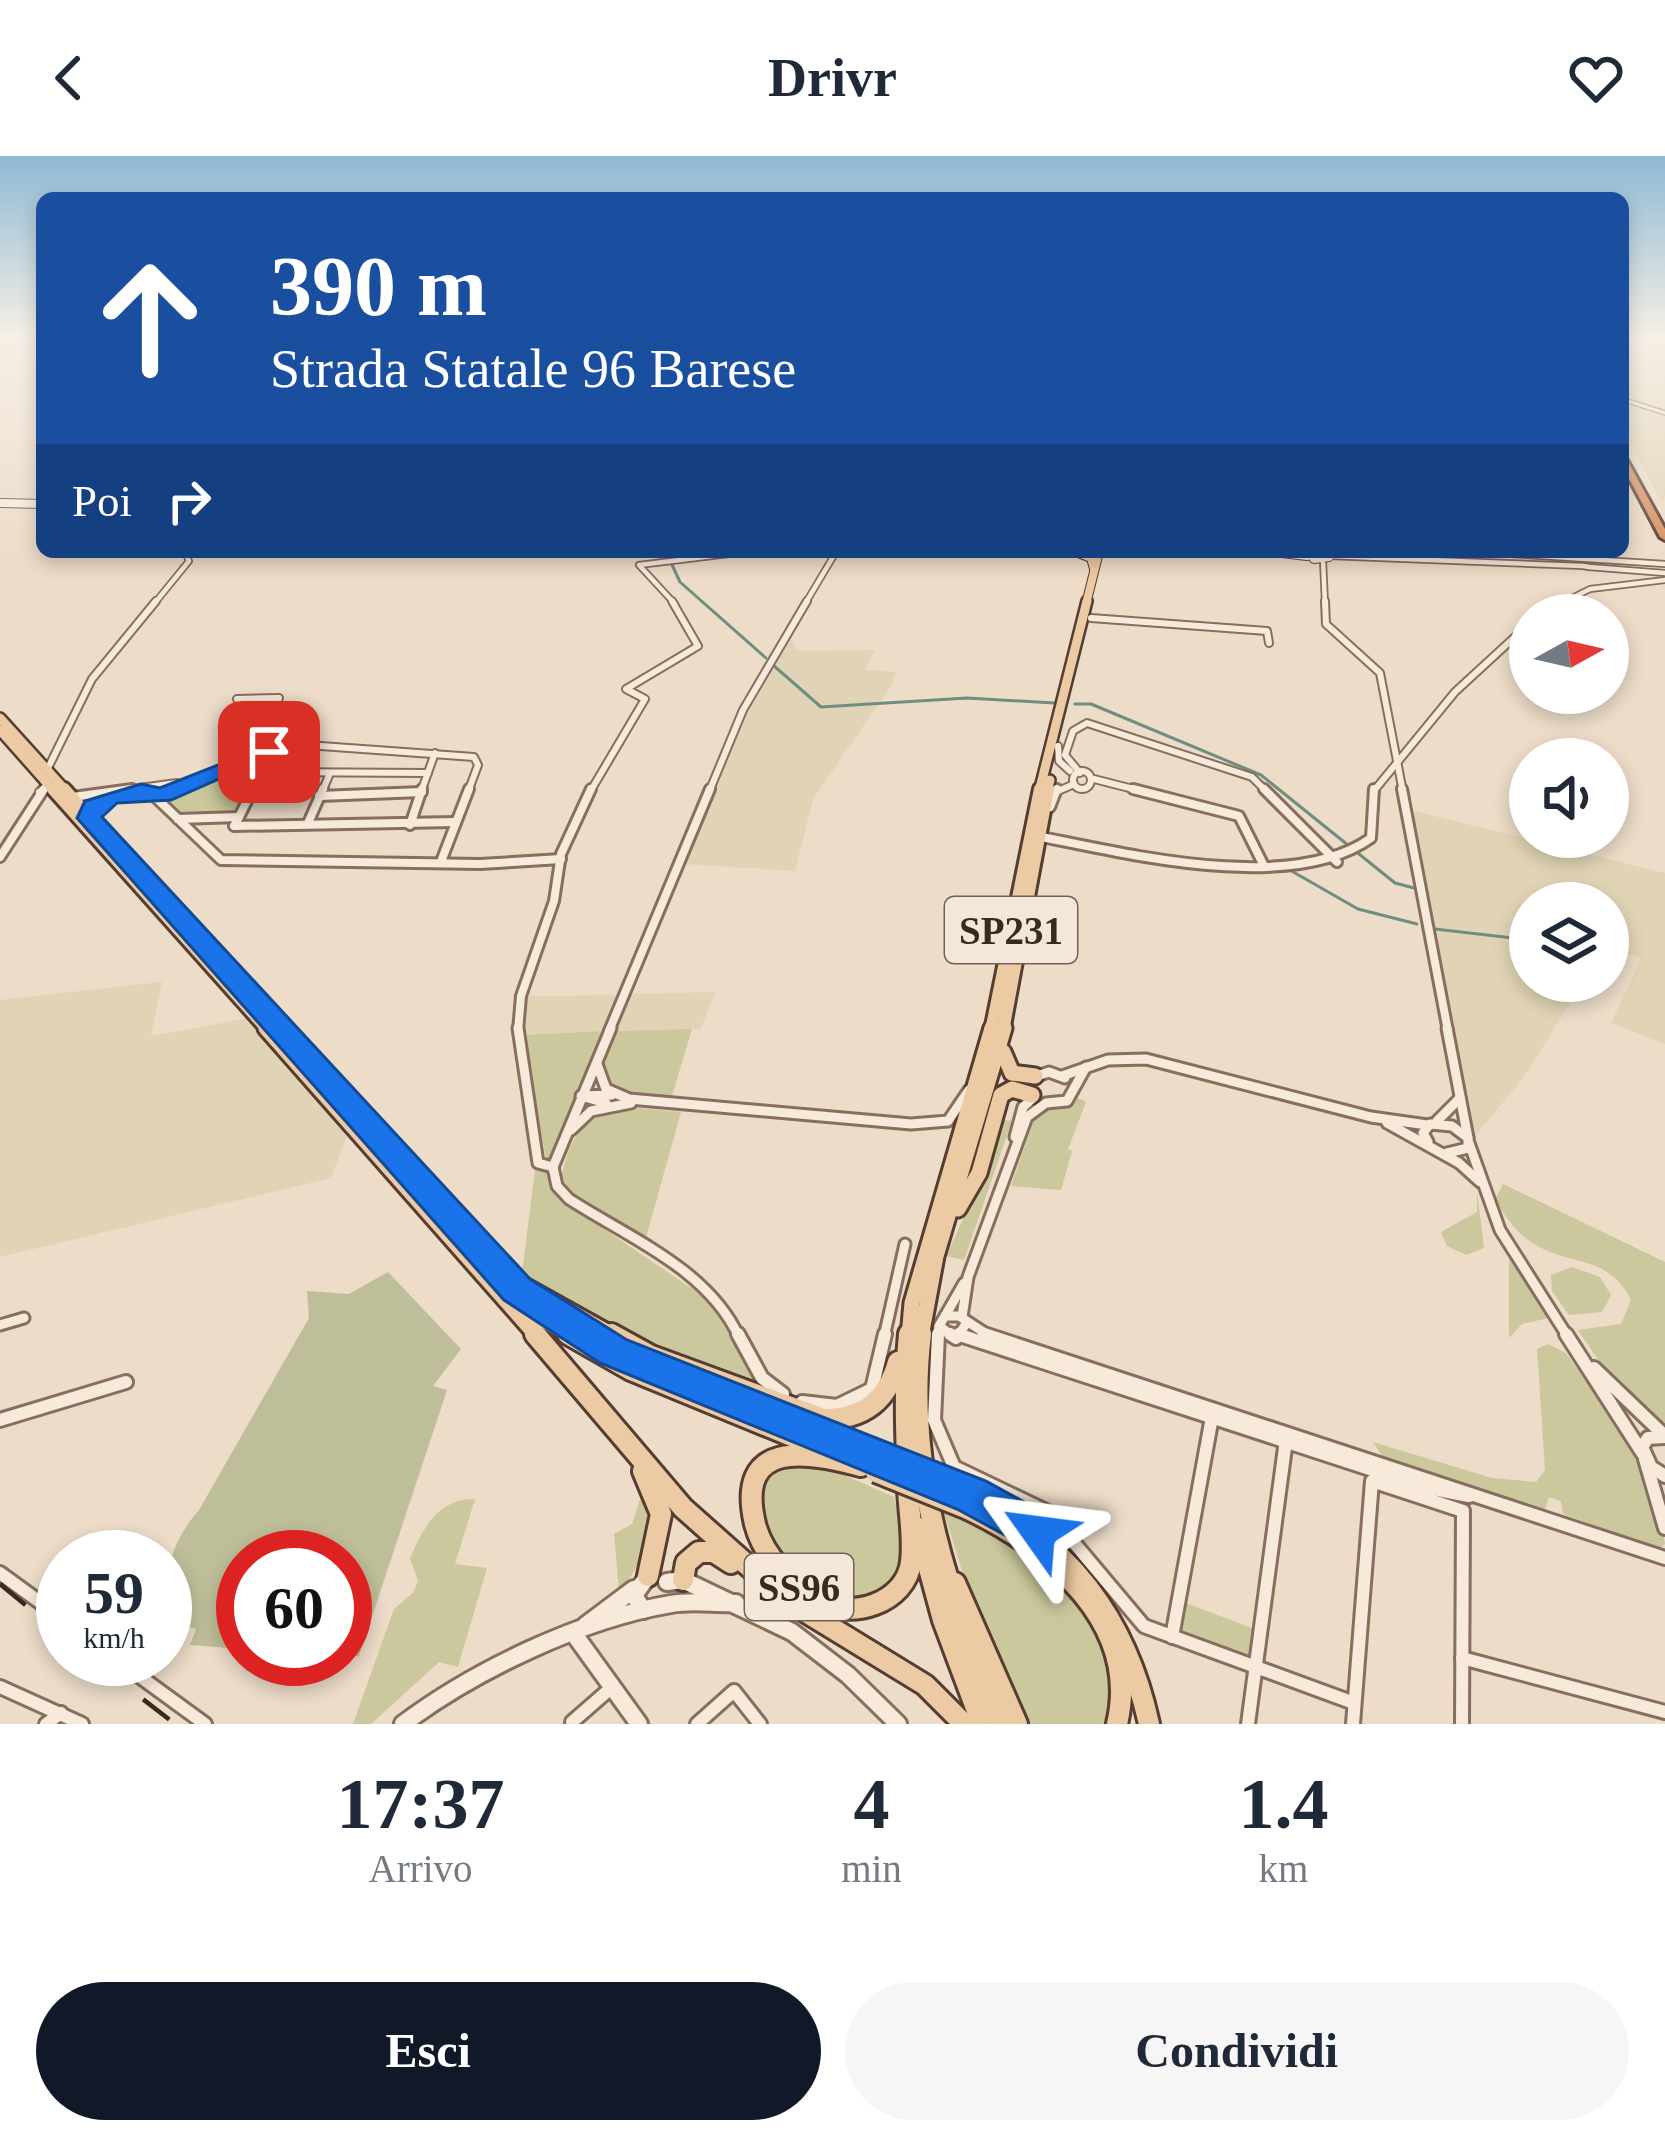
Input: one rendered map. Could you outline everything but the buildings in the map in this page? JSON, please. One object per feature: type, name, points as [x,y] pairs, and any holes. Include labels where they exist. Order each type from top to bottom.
[{"type":"highway","points":[[1629,459],[1665,524]]},
{"type":"highway","points":[[1629,471],[1665,537]]},
{"type":"main road","points":[[0,503],[36,504]]},
{"type":"main road","points":[[1090,558],[1095,572]]},
{"type":"main road","name":"SP231","points":[[489,1269],[651,1356],[829,1420],[862,1414],[891,1389],[916,1285],[984,1065],[1036,804],[1100,558]]},
{"type":"main road","name":"SP231","points":[[915,1464],[920,1346],[945,1231],[1002,1037],[1037,836],[1101,558]]},
{"type":"main road","name":"SS96","points":[[0,718],[489,1269],[600,1411],[706,1532],[789,1602],[912,1676],[964,1724]]},
{"type":"main road","name":"SS96","points":[[0,730],[489,1269],[594,1352],[1029,1526],[1082,1575],[1128,1650],[1149,1724]]},
{"type":"main road","points":[[1002,1037],[1007,1069],[1035,1076]]},
{"type":"main road","points":[[945,1231],[979,1173],[1001,1094],[1012,1089],[1037,1098]]},
{"type":"main road","name":"SP231","points":[[915,1464],[904,1372],[916,1285]]},
{"type":"main road","points":[[600,1411],[659,1502],[658,1582]]},
{"type":"main road","name":"SS96","points":[[872,1466],[810,1452],[785,1453],[762,1468],[751,1491],[754,1526],[774,1563],[816,1599],[848,1611],[887,1601],[909,1574],[915,1464]]},
{"type":"main road","points":[[915,1464],[963,1631],[1003,1724]]},
{"type":"main road","points":[[915,1464],[931,1581],[982,1724]]},
{"type":"main road","name":"SS96","points":[[970,1502],[1037,1546],[1090,1604],[1123,1673],[1125,1698],[1118,1724]]},
{"type":"main road","points":[[933,1526],[1018,1724]]},
{"type":"main road","points":[[658,1582],[707,1550],[789,1602]]},
{"type":"street","points":[[47,770],[92,680],[188,558]]},
{"type":"street","points":[[553,1167],[538,1163],[518,1030],[539,933],[565,868],[561,859],[594,782],[645,699],[626,689],[698,646],[676,605],[639,565],[696,558]]},
{"type":"street","points":[[832,558],[742,710],[553,1167],[557,1186],[569,1199],[709,1292],[733,1322],[765,1384],[811,1405],[856,1401],[877,1382],[905,1244]]},
{"type":"street","points":[[1317,558],[1326,624],[1380,673],[1468,1141],[1481,1183],[1500,1230],[1644,1456],[1665,1476]]},
{"type":"street","points":[[1376,558],[1584,565],[1602,584],[1580,594]]},
{"type":"street","points":[[1527,558],[1665,572]]},
{"type":"street","points":[[1590,589],[1665,572]]},
{"type":"street","points":[[1090,618],[1267,631],[1269,643]]},
{"type":"street","points":[[1037,836],[1110,850],[1263,866],[1336,862],[1371,838],[1367,806],[1381,772],[1509,642]]},
{"type":"street","points":[[237,698],[279,698],[245,761]]},
{"type":"street","points":[[1078,774],[1066,763],[1066,754],[1073,731],[1087,723],[1162,752],[1201,758],[1252,777],[1336,862]]},
{"type":"street","points":[[89,818],[93,806],[110,798],[152,794],[293,744],[474,757],[478,765],[442,860]]},
{"type":"street","points":[[1058,746],[1062,765],[1078,774],[1239,816],[1263,866]]},
{"type":"street","points":[[410,825],[435,753]]},
{"type":"street","points":[[308,823],[234,826],[261,772],[428,773]]},
{"type":"street","points":[[330,773],[307,827],[456,822]]},
{"type":"street","points":[[1074,784],[1070,778],[1078,774]]},
{"type":"street","points":[[1042,817],[1057,789],[1091,785],[1094,778]]},
{"type":"street","points":[[0,857],[39,792],[50,786]]},
{"type":"street","points":[[68,795],[85,798],[167,789]]},
{"type":"street","points":[[165,808],[167,789]]},
{"type":"street","points":[[319,796],[422,792]]},
{"type":"street","points":[[152,794],[221,860],[561,859]]},
{"type":"street","points":[[177,819],[239,817]]},
{"type":"street","points":[[597,1057],[600,1081],[618,1100]]},
{"type":"street","points":[[1093,1064],[1067,1101],[1037,1098],[1028,1085],[1035,1076],[1062,1076],[1093,1064],[1155,1060],[1371,1117],[1453,1126],[1468,1141]]},
{"type":"street","points":[[911,1124],[948,1120],[984,1065]]},
{"type":"street","points":[[1062,1076],[1073,1087]]},
{"type":"street","points":[[581,1096],[911,1124],[950,1131],[956,1160]]},
{"type":"street","points":[[1461,1096],[1423,1133],[1436,1149],[1458,1154],[1468,1141]]},
{"type":"street","points":[[1037,1098],[1012,1152],[968,1277],[942,1321],[936,1362],[936,1427],[944,1456],[1048,1512],[1144,1626],[1354,1703]]},
{"type":"street","points":[[563,1142],[582,1117],[618,1100]]},
{"type":"street","points":[[1371,1117],[1436,1149],[1481,1183]]},
{"type":"street","points":[[936,1362],[945,1343],[962,1329],[968,1277]]},
{"type":"street","points":[[0,1325],[24,1318]]},
{"type":"street","points":[[942,1321],[1212,1417],[1665,1558]]},
{"type":"street","points":[[942,1321],[943,1334],[962,1329],[986,1335],[1460,1495]]},
{"type":"street","points":[[1572,1341],[1627,1404],[1665,1437]]},
{"type":"street","points":[[0,1420],[126,1382]]},
{"type":"street","points":[[1172,1637],[1212,1417]]},
{"type":"street","points":[[1248,1724],[1286,1437]]},
{"type":"street","points":[[1665,1437],[1648,1438],[1644,1456],[1665,1528]]},
{"type":"street","points":[[1353,1724],[1372,1481],[1463,1511],[1462,1724]]},
{"type":"street","points":[[1420,1498],[1476,1496]]},
{"type":"street","points":[[0,1573],[36,1599]]},
{"type":"street","points":[[658,1582],[664,1604]]},
{"type":"street","points":[[643,1610],[635,1601],[658,1582]]},
{"type":"street","points":[[574,1634],[658,1582],[688,1587],[736,1603],[791,1631],[845,1670],[898,1724]]},
{"type":"street","points":[[403,1724],[451,1688],[574,1634],[664,1604],[736,1603]]},
{"type":"street","points":[[574,1634],[639,1724]]},
{"type":"street","points":[[1462,1658],[1665,1712]]},
{"type":"street","points":[[153,1686],[205,1724]]},
{"type":"street","points":[[0,1687],[82,1724]]},
{"type":"street","points":[[572,1722],[613,1687]]},
{"type":"street","points":[[698,1724],[734,1691],[760,1724]]},
{"type":"street","points":[[46,1724],[61,1713]]},
{"type":"shaded area","points":[[1629,412],[1665,412],[1662,503],[1629,441]]},
{"type":"shaded area","points":[[789,635],[797,651],[875,650],[865,670],[896,672],[891,686],[813,799],[795,871],[683,864],[742,721]]},
{"type":"shaded area","points":[[266,756],[237,815],[179,818],[168,804],[176,789]]},
{"type":"shaded area","points":[[1406,809],[1509,834],[1509,858],[1604,858],[1665,873],[1665,1044],[1611,1023],[1621,1002],[1629,1002],[1629,985],[1641,959],[1629,954],[1629,882],[1509,882],[1509,1002],[1571,1002],[1524,1077],[1469,1143]]},
{"type":"shaded area","points":[[162,982],[151,1036],[250,1018],[349,1131],[331,1178],[0,1257],[0,1000]]},
{"type":"shaded area","points":[[715,992],[701,1029],[615,1031],[631,994]]},
{"type":"shaded area","points":[[618,995],[603,1031],[522,1035],[528,996]]},
{"type":"shaded area","points":[[692,1029],[671,1099],[629,1095],[605,1081],[602,1062],[615,1031]]},
{"type":"shaded area","points":[[603,1031],[549,1159],[546,1158],[522,1035]]},
{"type":"shaded area","points":[[1078,1098],[1086,1102],[1068,1149],[1072,1151],[1061,1190],[1011,1186],[1036,1114]]},
{"type":"shaded area","points":[[629,1107],[681,1112],[645,1241],[569,1193],[561,1179],[581,1130],[601,1115]]},
{"type":"shaded area","points":[[999,1119],[1012,1121],[964,1260],[946,1256],[984,1174]]},
{"type":"shaded area","points":[[535,1170],[548,1171],[561,1200],[706,1298],[727,1321],[751,1374],[771,1393],[603,1325],[513,1274],[523,1266]]},
{"type":"shaded area","points":[[1503,1184],[1665,1262],[1665,1428],[1605,1370],[1578,1330],[1621,1324],[1631,1300],[1622,1285],[1600,1268],[1548,1251],[1522,1235],[1495,1200]]},
{"type":"shaded area","points":[[1477,1191],[1484,1248],[1466,1255],[1447,1246],[1441,1232],[1477,1212]]},
{"type":"shaded area","points":[[1509,1254],[1549,1318],[1522,1324],[1509,1338]]},
{"type":"shaded area","points":[[1572,1267],[1600,1277],[1611,1295],[1602,1312],[1569,1315],[1552,1291],[1551,1275]]},
{"type":"shaded area","points":[[1548,1344],[1566,1353],[1639,1456],[1663,1532],[1665,1544],[1659,1549],[1563,1514],[1561,1501],[1549,1497],[1544,1512],[1386,1462],[1373,1442],[1492,1478],[1536,1482],[1545,1470],[1537,1349]]},
{"type":"shaded area","points":[[810,1460],[894,1497],[902,1550],[896,1574],[880,1598],[832,1600],[790,1571],[774,1550],[760,1504],[765,1484],[782,1469]]},
{"type":"shaded area","points":[[642,1493],[650,1499],[648,1537],[635,1570],[619,1590],[614,1534],[632,1524]]},
{"type":"shaded area","points":[[475,1499],[455,1564],[487,1568],[458,1667],[439,1662],[371,1724],[353,1724],[367,1686],[372,1686],[372,1671],[394,1609],[413,1593],[418,1581],[410,1558],[434,1517],[462,1500]]},
{"type":"shaded area","points":[[943,1509],[1011,1538],[1072,1595],[1104,1646],[1113,1673],[1114,1699],[1105,1724],[1028,1724],[1023,1719],[976,1616]]},
{"type":"shaded area","points":[[1186,1603],[1252,1628],[1248,1657],[1181,1632]]},
{"type":"green space","points":[[388,1272],[461,1349],[433,1386],[447,1390],[372,1617],[372,1530],[216,1530],[216,1647],[192,1645],[196,1629],[192,1628],[192,1530],[185,1530],[309,1318],[307,1291],[349,1294]]},
{"type":"waterway","points":[[669,558],[680,582],[766,658]]},
{"type":"waterway","points":[[773,665],[821,707],[967,698],[1054,703]]},
{"type":"waterway","points":[[1075,704],[1091,704],[1261,775],[1395,883],[1414,888]]},
{"type":"waterway","points":[[1288,869],[1358,909],[1417,924]]},
{"type":"waterway","points":[[1435,929],[1509,938]]},
{"type":"railway","points":[[0,1584],[36,1614]]},
{"type":"railway","points":[[126,1686],[175,1724]]},
{"type":"route","points":[[269,752],[162,795],[141,791],[110,798],[93,806],[89,818],[517,1289],[613,1352],[971,1495],[1038,1532]]}]
